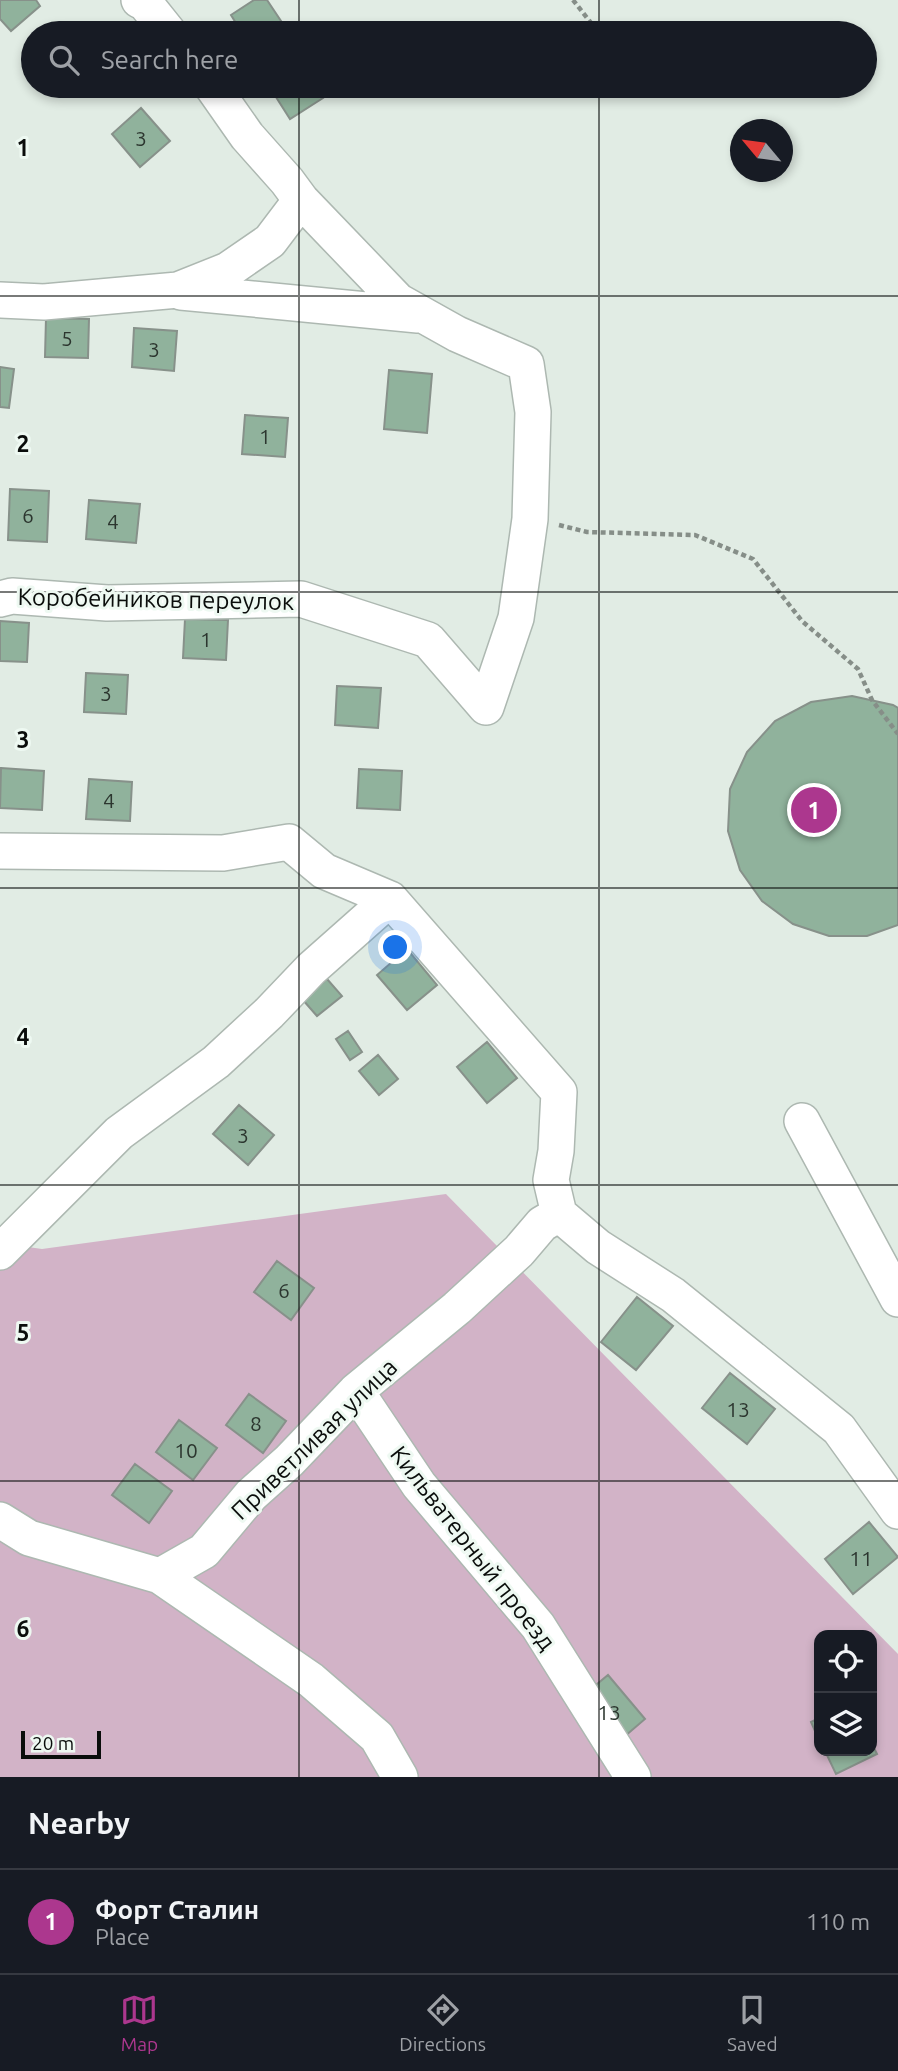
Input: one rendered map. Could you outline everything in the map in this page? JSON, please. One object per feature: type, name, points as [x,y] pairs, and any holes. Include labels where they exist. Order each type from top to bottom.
[{"type":"street","points":[[139,0],[145,3],[159,21]]},
{"type":"street","points":[[220,98],[247,136],[301,200],[391,295],[457,334],[526,364],[533,412],[530,519]]},
{"type":"street","points":[[0,300],[44,302],[178,290],[228,270],[270,241],[301,200]]},
{"type":"street","points":[[171,291],[422,315]]},
{"type":"street","name":"Коробейников переулок","points":[[0,599],[12,596],[107,603],[301,599],[428,640],[486,707],[516,618],[530,519]]},
{"type":"street","points":[[0,851],[223,853],[289,842],[324,871],[390,898],[559,1092],[556,1151],[551,1180],[559,1214],[598,1247],[673,1295],[839,1429],[898,1511]]},
{"type":"street","points":[[0,1252],[118,1133],[216,1062],[311,969],[390,898]]},
{"type":"street","points":[[802,1121],[898,1299]]},
{"type":"street","name":"Приветливая улица","points":[[160,1576],[204,1551],[251,1495],[289,1461],[356,1391],[457,1308],[519,1251],[542,1224],[559,1214]]},
{"type":"street","name":"Кильватерный проезд","points":[[356,1391],[419,1485],[538,1626],[633,1777]]},
{"type":"street","points":[[0,1520],[29,1538],[160,1576],[311,1680],[377,1737],[400,1777]]},
{"type":"path","points":[[573,0],[590,21]]},
{"type":"path","points":[[530,519],[587,532],[695,535],[753,559],[802,621],[858,669],[872,700],[898,734]]},
{"type":"shaded area","points":[[446,1194],[874,1630],[814,1630],[814,1756],[877,1756],[877,1633],[898,1654],[898,1777],[0,1777],[0,1243],[42,1249]]},
{"type":"building","points":[[0,0],[36,0],[40,6],[11,31],[0,19]]},
{"type":"building","points":[[254,0],[267,0],[281,21],[235,21],[231,15]]},
{"type":"building","points":[[277,98],[323,98],[290,119]]},
{"type":"building","points":[[141,108],[170,141],[140,167],[112,134]]},
{"type":"building","points":[[46,318],[89,319],[88,358],[45,357]]},
{"type":"building","points":[[134,328],[177,331],[174,371],[132,367]]},
{"type":"building","points":[[0,367],[14,369],[9,408],[0,407]]},
{"type":"building","points":[[389,370],[432,374],[427,433],[384,429]]},
{"type":"building","points":[[245,415],[288,418],[285,457],[242,454]]},
{"type":"building","points":[[10,489],[49,491],[47,542],[8,540]]},
{"type":"building","points":[[89,500],[140,504],[136,543],[86,539]]},
{"type":"building","points":[[185,619],[228,620],[226,660],[183,658]]},
{"type":"building","points":[[0,621],[29,623],[27,662],[0,661]]},
{"type":"building","points":[[86,673],[128,675],[126,714],[84,712]]},
{"type":"building","points":[[337,686],[381,688],[378,728],[335,725]]},
{"type":"building","points":[[852,696],[898,708],[898,925],[867,936],[829,936],[793,924],[762,901],[740,870],[728,831],[730,789],[747,752],[775,721],[811,702]]},
{"type":"building","points":[[1,768],[44,771],[42,810],[0,808]]},
{"type":"building","points":[[359,769],[402,771],[400,810],[357,808]]},
{"type":"building","points":[[89,779],[132,782],[130,821],[86,819]]},
{"type":"building","points":[[407,949],[437,985],[407,1010],[377,975]]},
{"type":"building","points":[[327,979],[342,996],[317,1016],[303,1000]]},
{"type":"building","points":[[348,1031],[362,1052],[350,1060],[336,1039]]},
{"type":"building","points":[[487,1042],[517,1078],[487,1103],[457,1067]]},
{"type":"building","points":[[378,1055],[398,1079],[379,1095],[359,1071]]},
{"type":"building","points":[[239,1105],[274,1135],[248,1165],[213,1134]]},
{"type":"building","points":[[277,1261],[314,1288],[291,1320],[254,1292]]},
{"type":"building","points":[[637,1297],[673,1326],[636,1370],[601,1342]]},
{"type":"building","points":[[730,1373],[775,1409],[747,1444],[702,1408]]},
{"type":"building","points":[[249,1394],[286,1421],[263,1453],[226,1425]]},
{"type":"building","points":[[179,1420],[217,1448],[193,1480],[156,1452]]},
{"type":"building","points":[[135,1464],[172,1491],[149,1523],[112,1495]]},
{"type":"building","points":[[869,1522],[898,1557],[853,1594],[825,1559]]},
{"type":"building","points":[[608,1675],[645,1719],[611,1748],[573,1704]]},
{"type":"building","points":[[827,1756],[873,1756],[836,1774]]},
{"type":"place","name":"Форт Сталин","points":[[814,810]]}]
